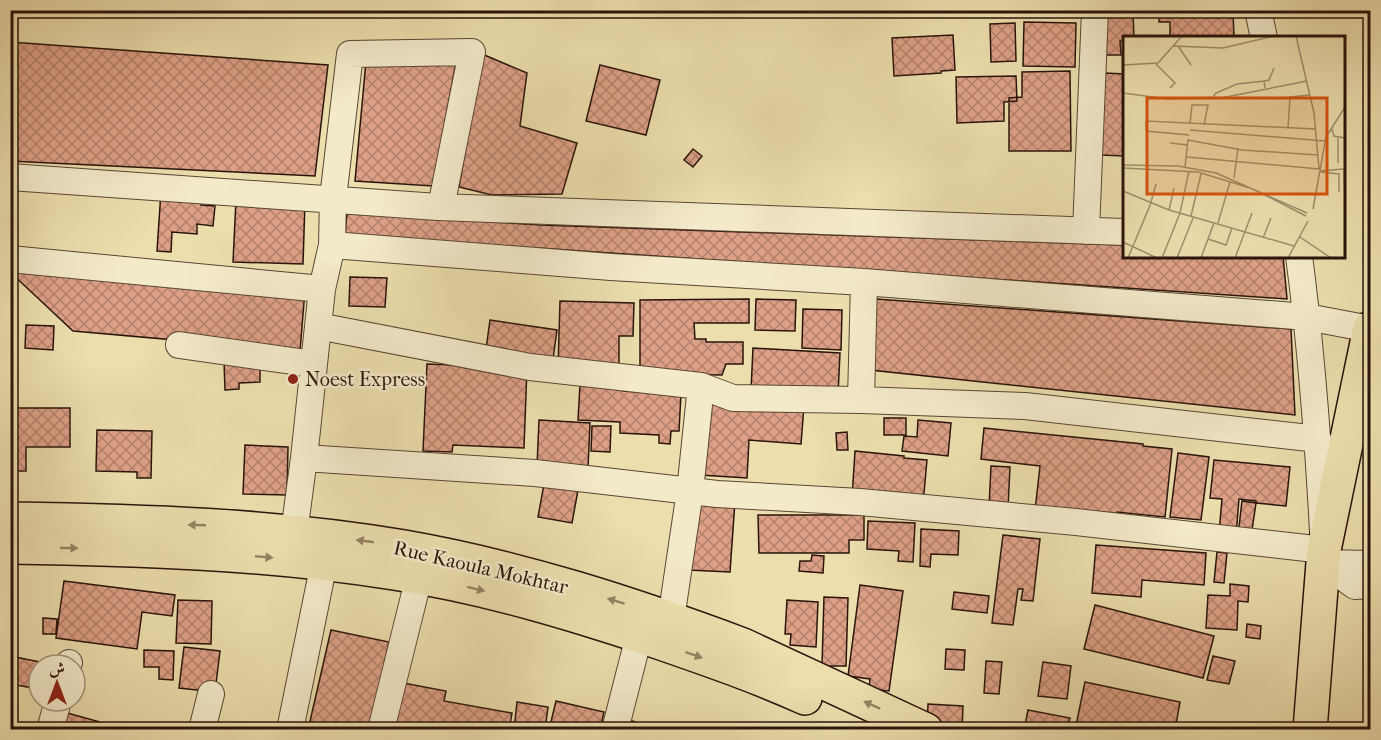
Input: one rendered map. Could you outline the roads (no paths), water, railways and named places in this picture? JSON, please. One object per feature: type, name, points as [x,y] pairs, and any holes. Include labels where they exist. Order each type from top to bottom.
[{"type":"main road","points":[[1310,729],[1324,557],[1370,328]]},
{"type":"main road","name":"Rue Kaoula Mokhtar","points":[[10,519],[212,525],[294,532],[405,547],[466,560],[566,586],[671,619],[743,645],[926,729]]},
{"type":"main road","name":"Rue Kaoula Mokhtar","points":[[10,547],[207,553],[324,563],[455,583],[518,599],[639,636],[770,683],[872,729]]},
{"type":"main road","points":[[1287,729],[1304,614],[1324,557]]},
{"type":"main road","points":[[1324,557],[1337,615],[1338,644],[1331,729]]},
{"type":"street","points":[[1086,231],[1095,10]]},
{"type":"street","points":[[1258,10],[1264,36]]},
{"type":"street","points":[[294,532],[322,289],[332,244],[333,198],[350,54],[472,52],[441,207]]},
{"type":"street","points":[[10,177],[441,207],[1123,232]]},
{"type":"street","points":[[332,244],[611,267],[864,282],[1307,317],[1370,328]]},
{"type":"street","points":[[1299,258],[1318,439],[1324,557],[1355,586],[1371,585]]},
{"type":"street","points":[[10,259],[322,289]]},
{"type":"street","points":[[861,400],[864,282]]},
{"type":"street","points":[[318,326],[530,367],[701,386],[733,398],[1025,406],[1318,439]]},
{"type":"street","points":[[179,345],[314,364]]},
{"type":"street","points":[[671,619],[690,491],[701,386]]},
{"type":"street","points":[[304,458],[535,473],[690,491],[860,502],[1076,522],[1371,564]]},
{"type":"street","points":[[290,729],[324,563]]},
{"type":"street","points":[[381,729],[419,577]]},
{"type":"street","points":[[615,729],[639,636]]},
{"type":"street","points":[[202,729],[211,694]]},
{"type":"street","points":[[50,729],[55,713]]},
{"type":"place","name":"Noest Express","points":[[293,379]]}]
